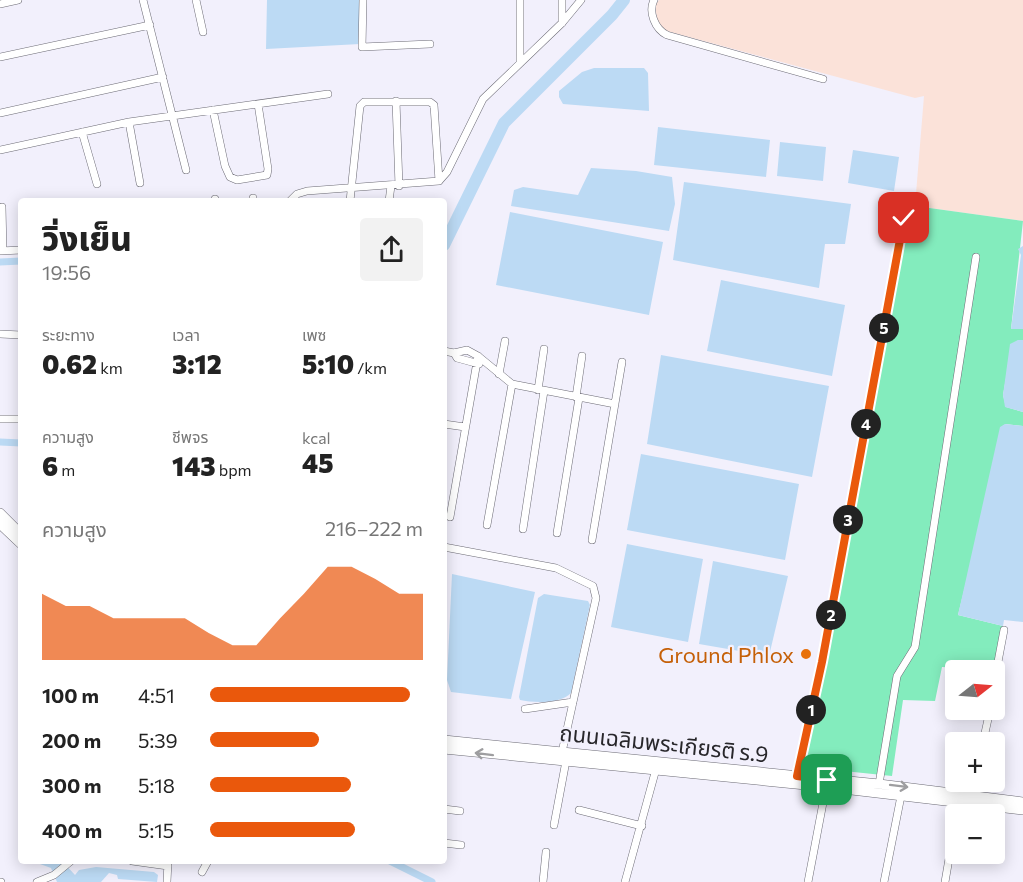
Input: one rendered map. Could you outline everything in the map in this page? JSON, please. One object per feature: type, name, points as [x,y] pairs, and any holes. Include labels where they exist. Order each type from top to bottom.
[{"type":"main road","points":[[0,513],[18,531]]},
{"type":"main road","points":[[0,524],[18,541]]},
{"type":"main road","name":"ถนนเฉลิมพระเกียรติ ร.9","points":[[447,740],[656,769],[1023,810]]},
{"type":"main road","name":"ถนนเฉลิมพระเกียรติ ร.9","points":[[447,748],[797,776],[1023,801]]},
{"type":"street","points":[[0,4],[18,0]]},
{"type":"street","points":[[143,0],[186,170]]},
{"type":"street","points":[[195,0],[203,32]]},
{"type":"street","points":[[363,0],[362,47],[430,44]]},
{"type":"street","points":[[520,0],[520,62]]},
{"type":"street","points":[[562,0],[562,23]]},
{"type":"street","points":[[295,198],[307,191],[351,186],[395,186],[439,182],[444,178],[483,99],[562,23],[581,0]]},
{"type":"street","points":[[654,0],[652,10],[655,23],[659,31],[667,35],[823,79]]},
{"type":"street","points":[[0,57],[150,25]]},
{"type":"street","points":[[0,113],[162,77]]},
{"type":"street","points":[[0,150],[129,122],[328,94]]},
{"type":"street","points":[[350,198],[360,106],[371,101],[430,102],[434,105],[439,182]]},
{"type":"street","points":[[390,198],[395,186],[396,101]]},
{"type":"street","points":[[213,110],[225,166],[230,177],[237,180],[261,178],[267,176],[268,169],[258,104]]},
{"type":"street","points":[[129,122],[140,183]]},
{"type":"street","points":[[82,132],[97,184]]},
{"type":"street","points":[[2,207],[2,251],[18,250]]},
{"type":"street","points":[[797,776],[822,662],[905,210]]},
{"type":"street","points":[[879,784],[897,676],[915,647],[976,257]]},
{"type":"street","points":[[0,334],[18,335]]},
{"type":"street","points":[[499,374],[505,341]]},
{"type":"street","points":[[523,529],[544,349]]},
{"type":"street","points":[[449,352],[466,350],[478,356],[512,384],[615,404]]},
{"type":"street","points":[[449,352],[457,358],[476,364],[484,363]]},
{"type":"street","points":[[450,516],[478,356]]},
{"type":"street","points":[[557,533],[578,398],[582,356]]},
{"type":"street","points":[[592,540],[622,362]]},
{"type":"street","points":[[488,525],[512,384]]},
{"type":"street","points":[[0,419],[18,419]]},
{"type":"street","points":[[447,425],[465,428]]},
{"type":"street","points":[[447,548],[556,568],[593,586],[596,598],[573,702],[554,825]]},
{"type":"street","points":[[998,660],[1004,630]]},
{"type":"street","points":[[525,709],[573,702]]},
{"type":"street","points":[[625,882],[656,769]]},
{"type":"street","points":[[808,882],[826,787]]},
{"type":"street","points":[[884,882],[901,796]]},
{"type":"street","points":[[447,809],[460,811]]},
{"type":"street","points":[[579,810],[642,826]]},
{"type":"street","points":[[447,843],[461,845]]},
{"type":"street","points":[[543,882],[546,852]]},
{"type":"street","points":[[37,882],[54,875],[69,864]]},
{"type":"street","points":[[166,882],[168,864]]},
{"type":"street","points":[[202,872],[206,864]]},
{"type":"street","points":[[945,882],[948,864]]},
{"type":"shaded area","points":[[659,0],[1023,0],[1023,221],[915,206],[924,96],[915,98],[663,30],[657,19],[655,5]]},
{"type":"green space","points":[[915,206],[1023,221],[1011,329],[1023,329],[1023,340],[1018,340],[1003,395],[1006,407],[1023,412],[1023,426],[1005,424],[958,615],[1003,626],[995,660],[945,660],[935,701],[903,700],[892,776],[803,770],[909,213]]},
{"type":"water","points":[[267,0],[360,0],[360,44],[266,49]]},
{"type":"water","points":[[594,68],[644,68],[648,73],[649,111],[563,104],[559,91],[582,72]]},
{"type":"water","points":[[658,127],[770,140],[766,177],[654,165]]},
{"type":"water","points":[[780,142],[826,147],[823,181],[777,176]]},
{"type":"water","points":[[853,150],[899,157],[894,191],[848,183]]},
{"type":"water","points":[[591,168],[636,171],[672,177],[675,204],[669,231],[511,206],[514,190],[523,187],[578,195]]},
{"type":"water","points":[[684,182],[851,204],[845,244],[825,244],[819,288],[673,260]]},
{"type":"water","points":[[510,212],[663,242],[649,315],[496,285]]},
{"type":"water","points":[[1023,246],[1023,329],[1011,329],[1021,255],[1018,249]]},
{"type":"water","points":[[721,280],[845,305],[832,376],[707,351]]},
{"type":"water","points":[[1023,340],[1023,412],[1005,407],[1003,395],[1010,344]]},
{"type":"water","points":[[661,355],[829,386],[812,477],[647,444]]},
{"type":"water","points":[[1005,424],[1023,426],[1023,622],[1004,620],[1003,626],[958,615],[1000,427]]},
{"type":"water","points":[[641,454],[799,484],[785,560],[627,530]]},
{"type":"water","points":[[627,544],[703,559],[688,642],[611,627]]},
{"type":"water","points":[[713,561],[788,576],[769,656],[699,644]]},
{"type":"water","points":[[452,574],[535,592],[511,699],[451,692],[447,680]]},
{"type":"water","points":[[544,594],[588,601],[590,605],[571,693],[567,697],[554,701],[520,700],[538,598]]},
{"type":"water","points":[[40,864],[65,864],[75,875],[79,870],[96,867],[154,872],[158,875],[157,882],[118,879],[117,875],[109,873],[101,882],[57,882],[51,868]]},
{"type":"waterway","points":[[447,239],[504,123],[612,15],[624,0]]},
{"type":"waterway","points":[[0,262],[18,261]]},
{"type":"waterway","points":[[0,442],[18,443]]},
{"type":"waterway","points":[[396,864],[432,882]]},
{"type":"place","name":"Ground Phlox","points":[[806,654]]},
{"type":"route","points":[[827,780],[797,776],[822,662],[904,218]]}]
